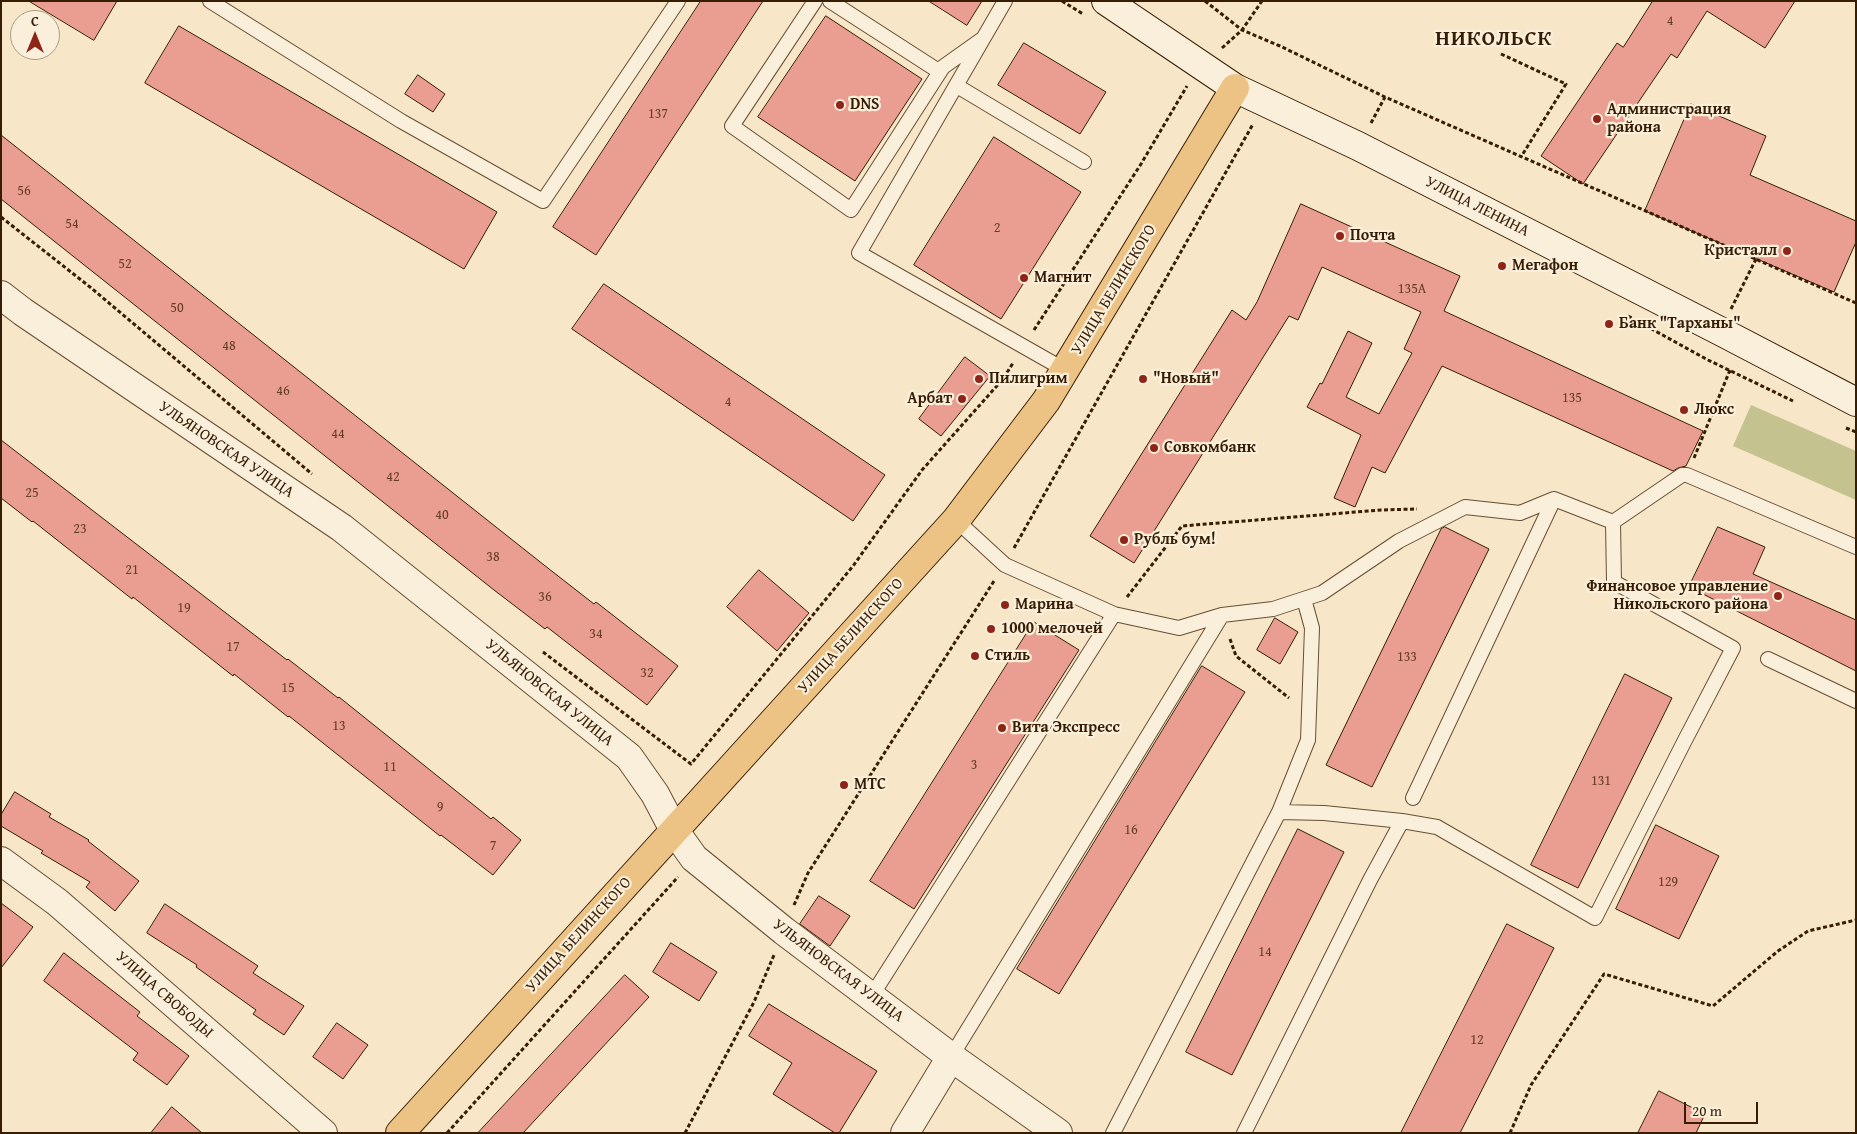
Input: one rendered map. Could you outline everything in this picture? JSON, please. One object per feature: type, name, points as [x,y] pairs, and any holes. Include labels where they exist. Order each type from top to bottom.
[{"type":"main road","name":"УЛИЦА БЕЛИНСКОГО","points":[[400,1133],[956,520],[1046,401],[1235,88]]},
{"type":"street","name":"УЛИЦА ЛЕНИНА","points":[[1106,1],[1196,74],[1235,88],[1358,146],[1856,402]]},
{"type":"street","name":"УЛЬЯНОВСКАЯ УЛИЦА","points":[[1,295],[23,312],[342,528],[629,757],[655,794],[674,830],[694,858],[784,931],[871,997],[1058,1133]]},
{"type":"street","name":"УЛИЦА СВОБОДЫ","points":[[1,861],[57,902],[323,1133]]},
{"type":"street","points":[[905,1133],[951,1057]]},
{"type":"lane","points":[[210,1],[401,121],[543,200],[678,1]]},
{"type":"lane","points":[[815,1],[732,126],[851,210],[943,68],[985,37]]},
{"type":"lane","points":[[830,1],[940,72]]},
{"type":"lane","points":[[1005,1],[859,253],[1065,370]]},
{"type":"lane","points":[[957,86],[1084,162]]},
{"type":"lane","points":[[1613,522],[1682,475],[1687,475],[1856,546]]},
{"type":"lane","points":[[956,520],[1005,565],[1114,614],[1179,628],[1222,615],[1273,609],[1322,593],[1399,541],[1465,507],[1520,513],[1554,499],[1613,522]]},
{"type":"lane","points":[[1413,798],[1554,499]]},
{"type":"lane","points":[[1279,812],[1324,813],[1402,821],[1437,827],[1596,918],[1733,648],[1614,582],[1613,522]]},
{"type":"lane","points":[[1113,1133],[1279,812],[1308,740],[1312,628],[1304,599]]},
{"type":"lane","points":[[871,997],[1114,614]]},
{"type":"lane","points":[[951,1057],[1222,615]]},
{"type":"lane","points":[[1768,659],[1856,700]]},
{"type":"lane","points":[[1244,1133],[1370,880],[1402,821]]},
{"type":"path","points":[[1205,1],[1242,30],[1280,46],[1385,97],[1856,303]]},
{"type":"path","points":[[536,646],[691,764],[853,566],[922,470],[1003,378],[1141,164],[1196,74],[1242,30],[1262,1]]},
{"type":"path","points":[[1501,54],[1566,84],[1521,157]]},
{"type":"path","points":[[685,1133],[754,1002],[808,873],[1005,565],[1254,122]]},
{"type":"path","points":[[1,216],[90,287],[317,478]]},
{"type":"path","points":[[1687,475],[1730,370]]},
{"type":"path","points":[[1114,614],[1182,526],[1381,510],[1418,509]]},
{"type":"path","points":[[1222,615],[1236,656],[1309,714]]},
{"type":"path","points":[[447,1133],[694,858]]},
{"type":"path","points":[[1510,1133],[1531,1085],[1604,974],[1713,1006],[1778,951],[1808,931],[1856,920]]},
{"type":"shaded area","points":[[1751,405],[1856,451],[1856,500],[1733,446]]},
{"type":"building","points":[[29,1],[117,1],[94,40],[60,20],[60,10],[44,10]]},
{"type":"building","points":[[701,1],[763,1],[596,255],[553,227]]},
{"type":"building","points":[[929,1],[982,1],[967,25]]},
{"type":"building","points":[[1653,1],[1795,1],[1765,48],[1707,11],[1677,58],[1671,54],[1583,184],[1541,156],[1617,43],[1623,47]]},
{"type":"building","points":[[826,16],[922,79],[855,181],[758,117]]},
{"type":"building","points":[[179,26],[497,212],[464,269],[145,83]]},
{"type":"building","points":[[1024,43],[1106,92],[1080,134],[998,85]]},
{"type":"building","points":[[418,75],[445,94],[433,112],[405,94]]},
{"type":"building","points":[[1691,104],[1766,136],[1750,175],[1856,221],[1856,242],[1834,292],[1645,211]]},
{"type":"building","points":[[1,135],[544,565],[594,604],[596,602],[678,666],[647,705],[547,627],[545,629],[494,590],[1,199]]},
{"type":"building","points":[[994,137],[1081,192],[1001,319],[914,265]]},
{"type":"building","points":[[1301,204],[1460,276],[1444,311],[1703,431],[1686,466],[1673,471],[1442,366],[1385,473],[1372,467],[1355,507],[1334,498],[1361,435],[1307,407],[1320,383],[1322,384],[1348,331],[1372,343],[1346,397],[1379,414],[1412,353],[1404,349],[1421,312],[1322,267],[1298,320],[1289,316],[1134,563],[1090,536],[1232,310],[1246,320],[1257,302]]},
{"type":"building","points":[[604,284],[885,475],[853,521],[572,329]]},
{"type":"building","points":[[965,357],[990,376],[941,436],[919,419]]},
{"type":"building","points":[[1,440],[287,660],[339,697],[491,819],[493,817],[521,840],[493,875],[440,836],[289,716],[234,674],[233,676],[133,597],[132,599],[1,498]]},
{"type":"building","points":[[1445,527],[1489,549],[1372,787],[1326,765],[1441,529]]},
{"type":"building","points":[[1718,527],[1765,547],[1753,574],[1856,620],[1856,671],[1689,587]]},
{"type":"building","points":[[759,570],[809,613],[777,651],[727,607]]},
{"type":"building","points":[[1275,618],[1298,632],[1280,664],[1257,650]]},
{"type":"building","points":[[1034,622],[1079,650],[914,909],[870,881]]},
{"type":"building","points":[[1202,666],[1245,692],[1059,994],[1017,969]]},
{"type":"building","points":[[1625,674],[1672,698],[1578,888],[1531,865]]},
{"type":"building","points":[[15,792],[51,814],[49,817],[89,840],[139,881],[115,911],[86,887],[90,882],[41,853],[43,851],[1,826],[1,815]]},
{"type":"building","points":[[1656,825],[1719,856],[1679,939],[1616,909]]},
{"type":"building","points":[[1298,829],[1344,852],[1232,1075],[1186,1052]]},
{"type":"building","points":[[819,896],[850,916],[830,946],[800,924]]},
{"type":"building","points":[[1,903],[33,927],[1,968]]},
{"type":"building","points":[[165,904],[258,966],[253,973],[304,1006],[284,1035],[253,1014],[256,1010],[196,967],[197,965],[147,933]]},
{"type":"building","points":[[1507,924],[1554,948],[1460,1133],[1401,1133]]},
{"type":"building","points":[[671,943],[717,972],[699,1001],[653,972]]},
{"type":"building","points":[[64,953],[140,1012],[137,1016],[189,1056],[167,1085],[133,1060],[138,1053],[44,981]]},
{"type":"building","points":[[625,975],[649,997],[523,1133],[478,1133]]},
{"type":"building","points":[[769,1004],[877,1071],[839,1133],[835,1133],[773,1094],[792,1063],[749,1036]]},
{"type":"building","points":[[337,1023],[368,1045],[343,1079],[313,1057]]},
{"type":"building","points":[[1659,1091],[1705,1114],[1696,1133],[1638,1133]]},
{"type":"building","points":[[172,1107],[202,1133],[151,1133]]},
{"type":"place","name":"DNS","points":[[840,105]]},
{"type":"place","name":"Администрация района","points":[[1597,119]]},
{"type":"place","name":"Почта","points":[[1340,236]]},
{"type":"place","name":"Кристалл","points":[[1787,251]]},
{"type":"place","name":"Мегафон","points":[[1502,266]]},
{"type":"place","name":"Магнит","points":[[1024,278]]},
{"type":"place","name":"Банк \"Тарханы\"","points":[[1609,324]]},
{"type":"place","name":"Пилигрим","points":[[979,379]]},
{"type":"place","name":"\"Новый\"","points":[[1143,379]]},
{"type":"place","name":"Арбат","points":[[962,399]]},
{"type":"place","name":"Люкс","points":[[1684,410]]},
{"type":"place","name":"Совкомбанк","points":[[1154,448]]},
{"type":"place","name":"Рубль бум!","points":[[1124,540]]},
{"type":"place","name":"Финансовое управление Никольского района","points":[[1778,596]]},
{"type":"place","name":"Марина","points":[[1005,605]]},
{"type":"place","name":"1000 мелочей","points":[[991,629]]},
{"type":"place","name":"Стиль","points":[[975,656]]},
{"type":"place","name":"Вита Экспресс","points":[[1002,728]]},
{"type":"place","name":"МТС","points":[[844,785]]},
{"type":"district","name":"НИКОЛЬСК","points":[[1494,40]]}]
